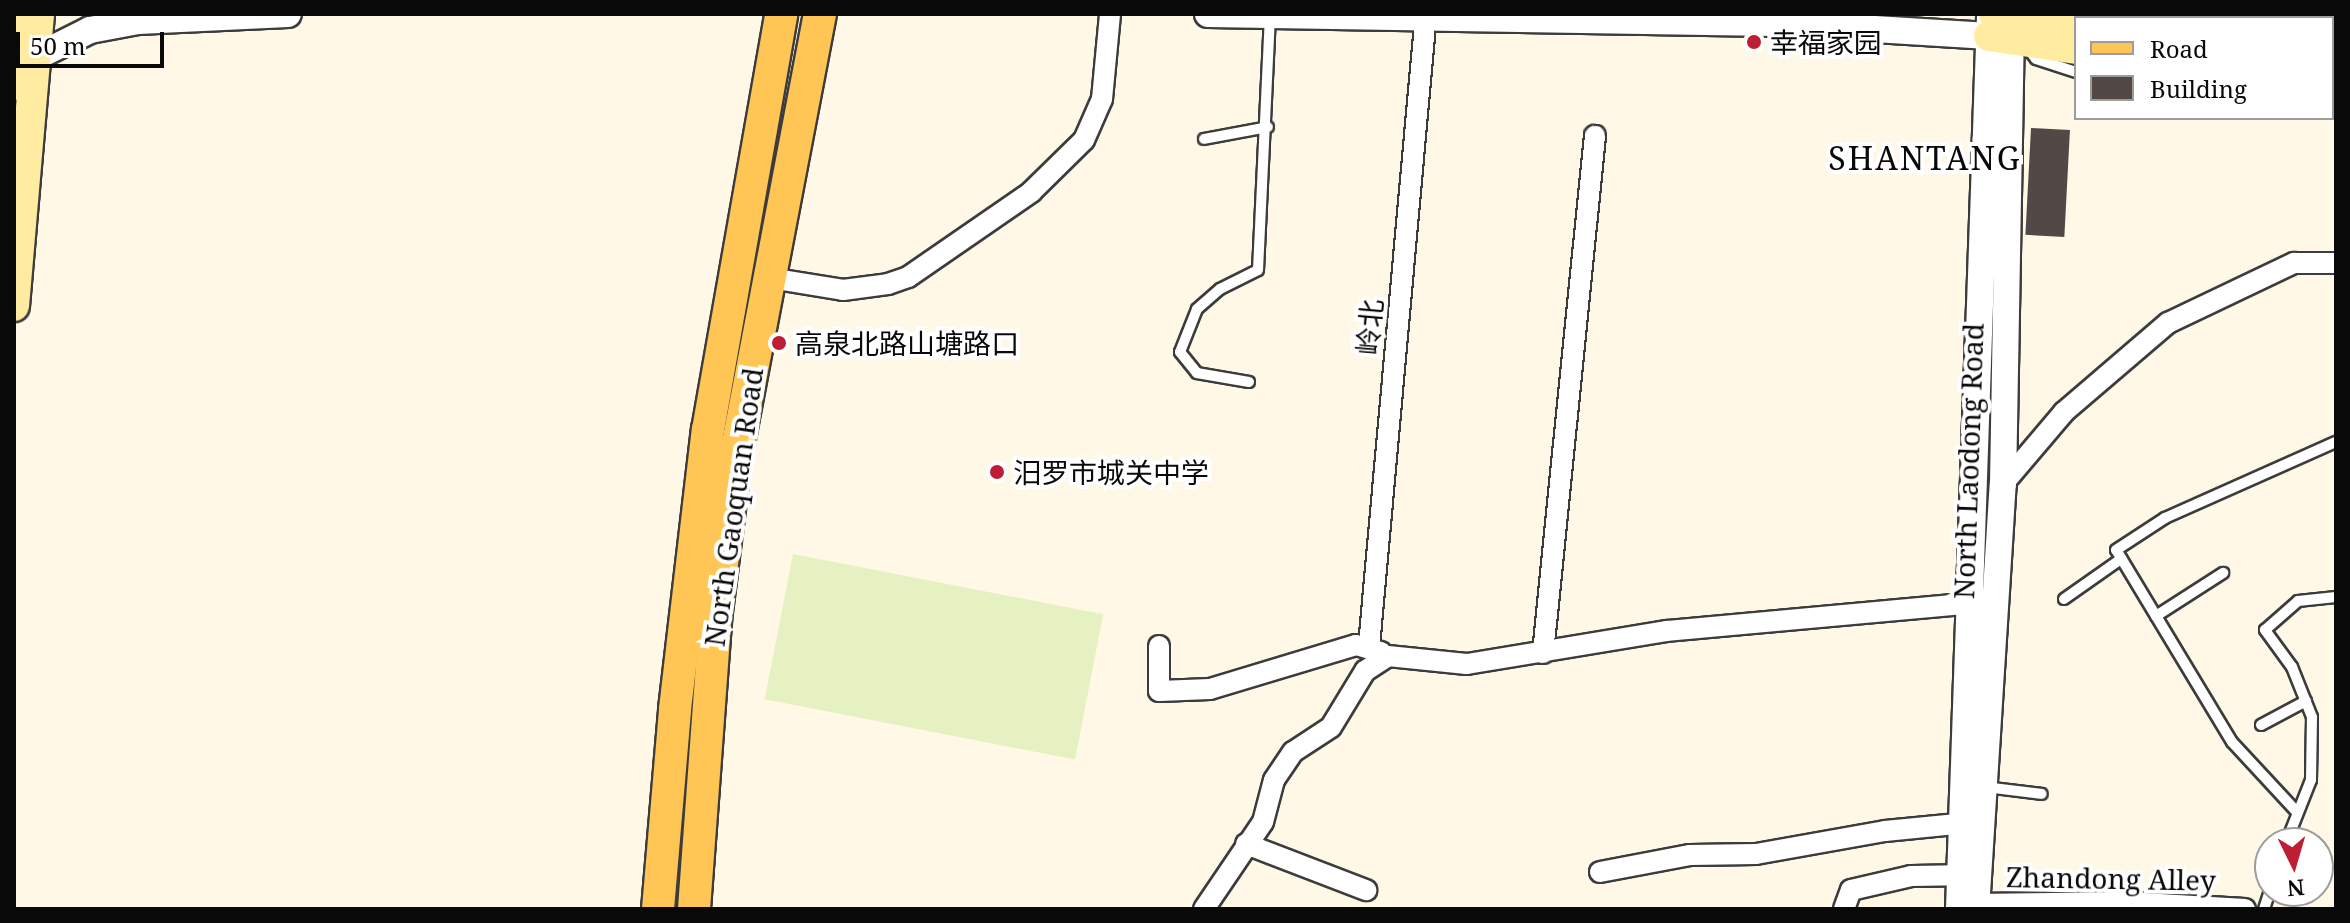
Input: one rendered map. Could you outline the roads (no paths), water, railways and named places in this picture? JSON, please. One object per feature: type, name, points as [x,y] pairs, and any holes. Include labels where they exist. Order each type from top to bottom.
[{"type":"main road","points":[[14,306],[24,55],[20,14]]},
{"type":"main road","name":"North Gaoquan Road","points":[[658,909],[675,709],[708,430],[781,14]]},
{"type":"main road","name":"North Gaoquan Road","points":[[694,909],[716,612],[736,454],[820,14]]},
{"type":"main road","points":[[2010,23],[2074,21]]},
{"type":"main road","points":[[2010,23],[2074,48]]},
{"type":"street","points":[[24,55],[127,14]]},
{"type":"street","points":[[24,55],[90,30],[138,21],[288,14]]},
{"type":"street","points":[[770,278],[843,290],[888,284],[908,277],[1031,192],[1084,140],[1102,99],[1110,14]]},
{"type":"street","points":[[1208,14],[1777,23],[2010,23]]},
{"type":"street","name":"岭北","points":[[1369,646],[1425,18]]},
{"type":"street","name":"North Laodong Road","points":[[1971,822],[1983,787],[1983,602],[2003,484],[2010,23]]},
{"type":"street","name":"North Laodong Road","points":[[1970,907],[1971,822],[2010,23]]},
{"type":"street","points":[[1543,653],[1595,136]]},
{"type":"street","points":[[2003,484],[2064,412],[2168,323],[2294,263],[2336,263]]},
{"type":"street","points":[[1159,646],[1159,691],[1210,689],[1311,655],[1369,646],[1388,656],[1467,664],[1667,631],[1983,602]]},
{"type":"street","points":[[1204,909],[1263,822],[1274,780],[1293,752],[1331,727],[1365,671],[1388,656]]},
{"type":"street","points":[[1600,872],[1690,855],[1756,854],[1971,822]]},
{"type":"street","points":[[1246,844],[1366,890]]},
{"type":"street","points":[[1844,909],[1851,890],[1911,876],[1970,875]]},
{"type":"street","name":"Zhandong Alley","points":[[1970,907],[2245,909]]},
{"type":"lane","points":[[1249,382],[1197,373],[1180,352],[1197,309],[1220,289],[1258,270],[1268,127],[1270,17]]},
{"type":"lane","points":[[2010,23],[2036,59],[2074,71]]},
{"type":"lane","points":[[1204,139],[1268,127]]},
{"type":"lane","points":[[2296,811],[2232,742],[2116,550],[2165,518],[2336,442]]},
{"type":"lane","points":[[2064,599],[2121,559]]},
{"type":"lane","points":[[2156,616],[2223,573]]},
{"type":"lane","points":[[2291,827],[2311,780],[2312,717],[2292,667],[2265,630],[2298,601],[2336,597]]},
{"type":"lane","points":[[2261,725],[2306,701]]},
{"type":"lane","points":[[1983,787],[2042,794]]},
{"type":"place","name":"幸福家园","points":[[1754,42]]},
{"type":"place","name":"高泉北路山塘路口","points":[[779,343]]},
{"type":"place","name":"汨罗市城关中学","points":[[997,472]]},
{"type":"district","name":"SHANTANG","points":[[1925,158]]}]
